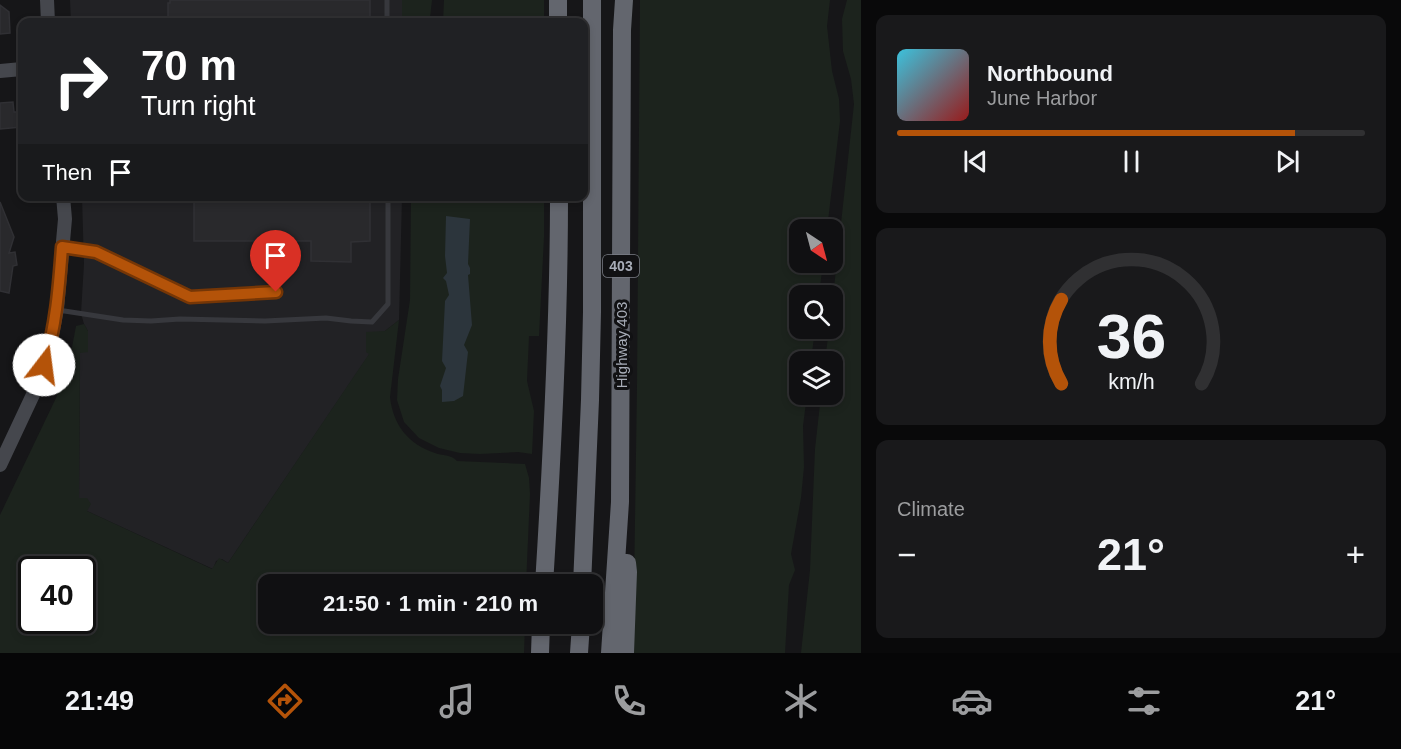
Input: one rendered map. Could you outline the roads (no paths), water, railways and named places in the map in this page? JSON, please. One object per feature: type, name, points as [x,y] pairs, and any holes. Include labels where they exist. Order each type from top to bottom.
[{"type":"highway","points":[[558,0],[558,18]]},
{"type":"highway","points":[[582,574],[592,323],[592,0]]},
{"type":"highway","name":"Highway 403","points":[[610,653],[620,502],[624,0]]},
{"type":"highway","points":[[544,574],[558,303],[559,201]]},
{"type":"highway","points":[[620,502],[628,572],[625,653]]},
{"type":"highway","points":[[540,653],[541,634]]},
{"type":"highway","points":[[579,653],[580,634]]},
{"type":"street","points":[[47,0],[48,18]]},
{"type":"street","points":[[0,71],[18,69]]},
{"type":"street","points":[[0,465],[38,384],[50,346],[57,309],[65,219],[63,201]]},
{"type":"lane","points":[[387,0],[387,18]]},
{"type":"lane","points":[[57,309],[132,320],[265,321],[326,318],[372,322],[388,304],[387,201]]},
{"type":"lane","points":[[62,247],[96,252],[190,297],[276,292]]}]
